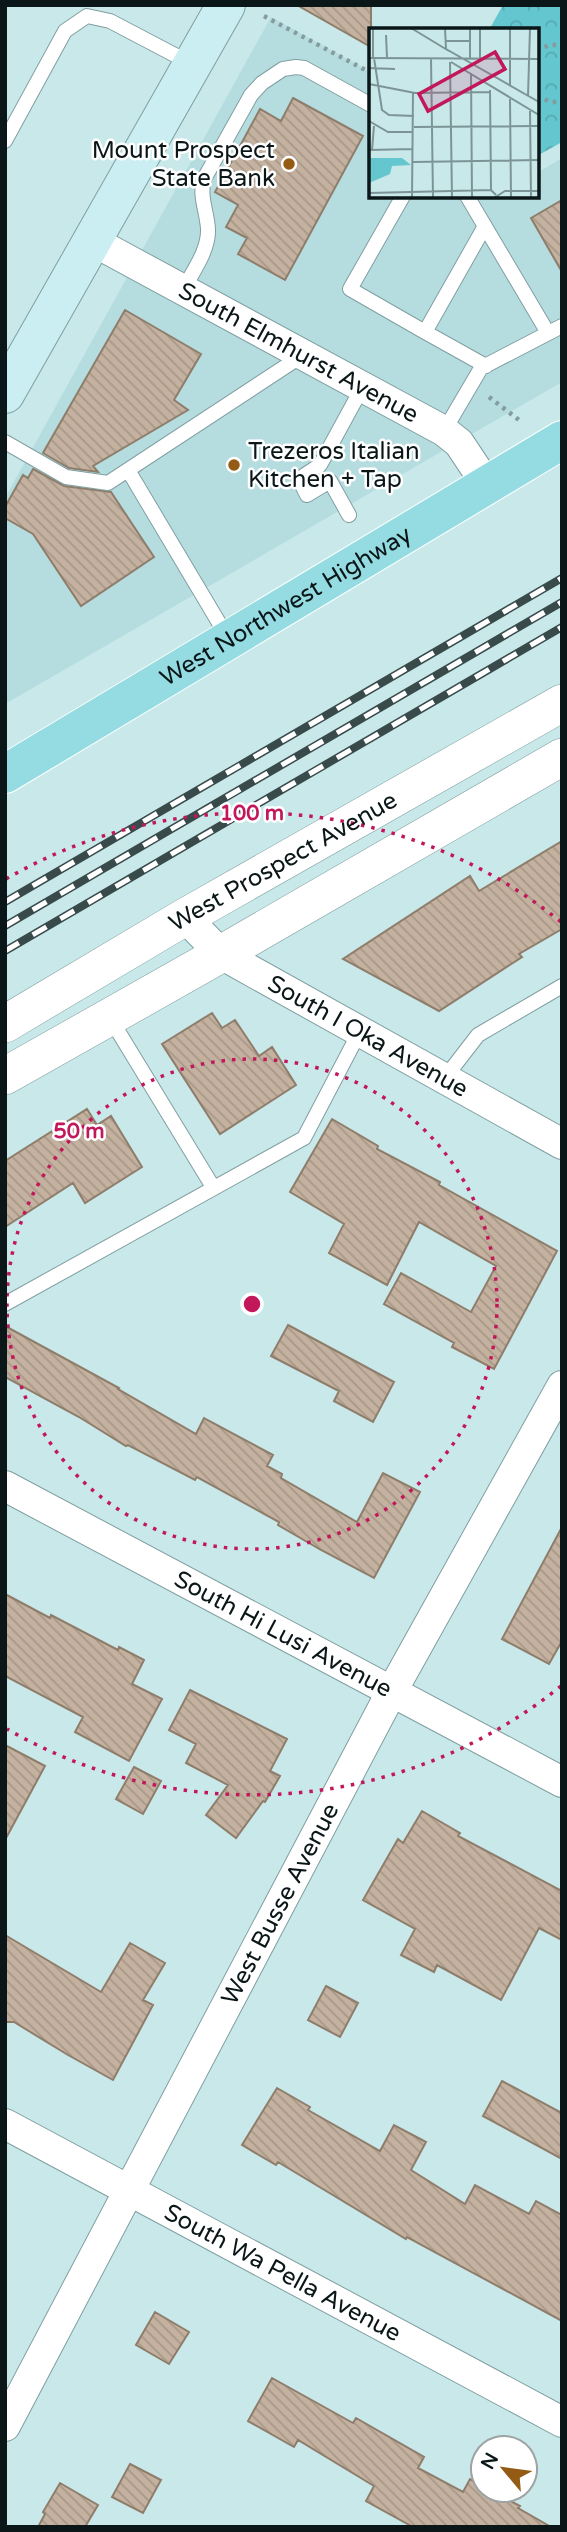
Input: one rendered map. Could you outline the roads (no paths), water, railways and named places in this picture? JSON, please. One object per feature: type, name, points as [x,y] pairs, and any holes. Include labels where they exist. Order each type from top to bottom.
[{"type":"main road","points":[[5,394],[226,5]]},
{"type":"main road","name":"West Northwest Highway","points":[[7,772],[562,440]]},
{"type":"street","name":"South Elmhurst Avenue","points":[[91,240],[444,431],[459,443],[487,485]]},
{"type":"street","name":"West Prospect Avenue","points":[[5,1024],[185,917],[562,704]]},
{"type":"street","name":"West Prospect Avenue","points":[[5,1076],[562,757]]},
{"type":"street","name":"South I Oka Avenue","points":[[185,917],[221,954],[562,1144]]},
{"type":"street","name":"West Busse Avenue","points":[[5,2427],[392,1691],[562,1386]]},
{"type":"street","name":"South Hi Lusi Avenue","points":[[5,1486],[562,1782]]},
{"type":"street","name":"South Wa Pella Avenue","points":[[5,2124],[562,2421]]},
{"type":"lane","points":[[5,141],[65,31],[88,16],[110,21],[192,64]]},
{"type":"lane","points":[[183,290],[207,244],[208,226],[201,193],[204,179],[247,102],[262,83],[284,69],[301,68],[369,104]]},
{"type":"lane","points":[[401,198],[350,289],[486,366]]},
{"type":"lane","points":[[468,198],[548,334]]},
{"type":"lane","points":[[425,332],[485,226]]},
{"type":"lane","points":[[444,431],[477,372],[562,326]]},
{"type":"lane","points":[[5,442],[66,477],[108,483],[303,355]]},
{"type":"lane","points":[[330,481],[307,495],[299,479],[320,465],[362,388]]},
{"type":"lane","points":[[320,465],[349,515]]},
{"type":"lane","points":[[128,470],[228,640]]},
{"type":"lane","points":[[444,1079],[478,1035],[562,986]]},
{"type":"lane","points":[[110,1017],[214,1187]]},
{"type":"lane","points":[[5,1304],[304,1138],[360,1031]]},
{"type":"railway","points":[[5,902],[562,578]]},
{"type":"railway","points":[[5,926],[562,602]]},
{"type":"railway","points":[[5,951],[562,627]]},
{"type":"place","name":"Mount Prospect State Bank","points":[[289,164]]},
{"type":"place","name":"Trezeros Italian Kitchen + Tap","points":[[234,465]]}]
